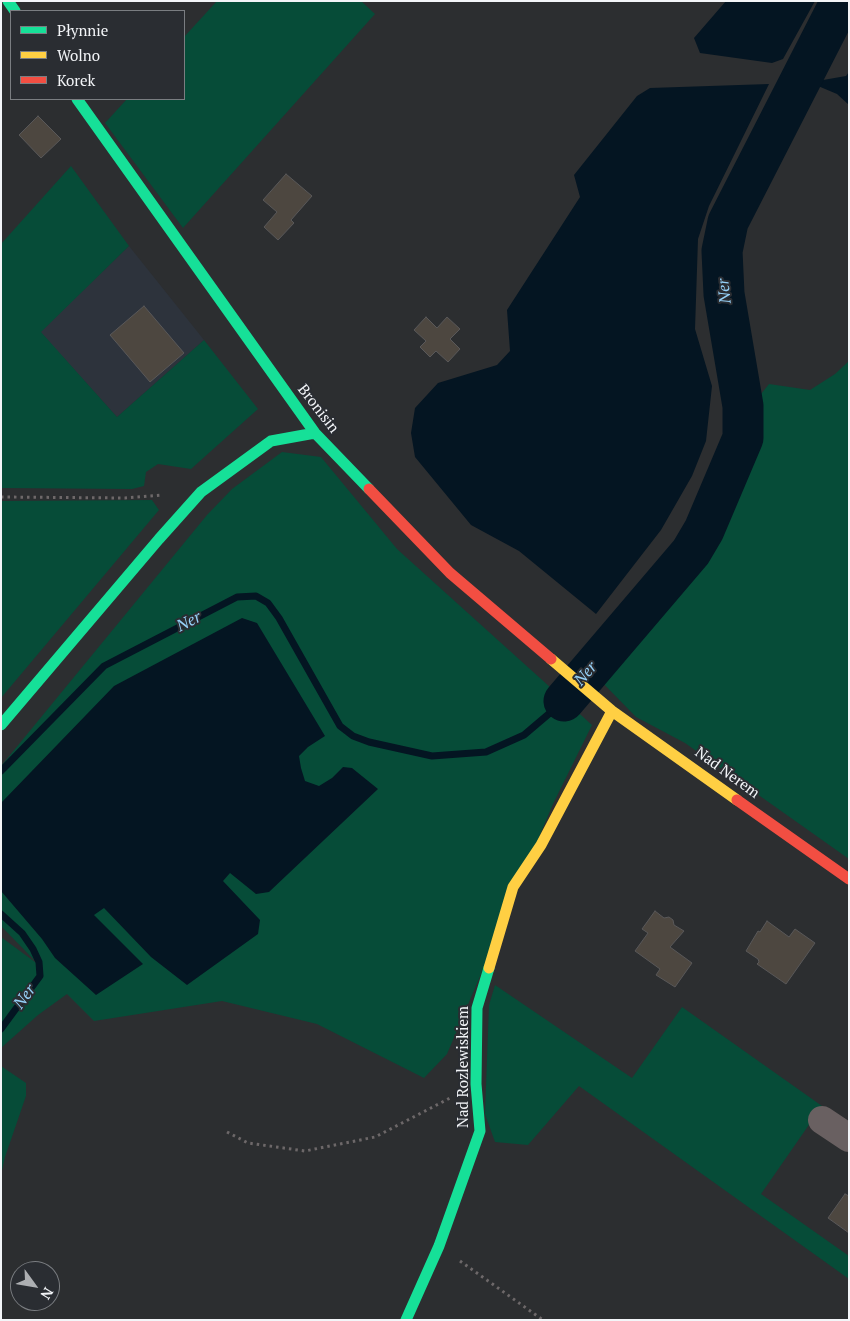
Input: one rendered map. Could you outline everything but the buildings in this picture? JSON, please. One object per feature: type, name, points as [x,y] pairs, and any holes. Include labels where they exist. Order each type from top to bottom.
[{"type":"street","name":"Bronisin","points":[[78,100],[315,433],[450,573],[588,690]]},
{"type":"street","points":[[1,724],[201,492],[271,441],[315,433]]},
{"type":"street","name":"Nad Nerem","points":[[588,690],[612,711],[849,879]]},
{"type":"street","name":"Nad Rozlewiskiem","points":[[406,1320],[439,1246],[480,1131],[476,1084],[477,1008],[513,887],[541,844],[612,711]]},
{"type":"street","points":[[822,1120],[849,1138]]},
{"type":"path","points":[[1,496],[125,498],[201,492]]},
{"type":"path","points":[[227,1132],[248,1142],[304,1151],[375,1137],[476,1084]]},
{"type":"path","points":[[439,1246],[543,1320]]},
{"type":"shaded area","points":[[129,246],[204,340],[117,417],[40,332]]},
{"type":"green space","points":[[217,1],[361,1],[375,14],[183,228],[105,123],[126,100],[185,100],[185,36]]},
{"type":"green space","points":[[71,166],[129,246],[41,332],[117,417],[204,340],[258,409],[191,469],[158,464],[146,472],[144,486],[132,489],[1,488],[1,244]]},
{"type":"green space","points":[[849,361],[849,859],[685,743],[636,717],[595,675],[701,554],[727,493],[757,399],[769,384],[810,390],[835,374]]},
{"type":"green space","points":[[282,452],[321,457],[397,549],[592,725],[553,804],[447,1054],[424,1078],[317,1024],[222,1001],[94,1021],[67,994],[38,1015],[1,1048],[1,937],[39,965],[1,926],[1,766],[207,515],[232,489]]},
{"type":"green space","points":[[152,500],[159,510],[1,698],[1,501]]},
{"type":"green space","points":[[495,985],[632,1078],[682,1007],[822,1106],[761,1194],[849,1256],[849,1279],[579,1086],[528,1145],[495,1142],[485,1114],[489,1005]]},
{"type":"green space","points":[[1,1066],[26,1083],[26,1096],[5,1157],[1,1175]]},
{"type":"water","points":[[726,1],[815,1],[783,59],[772,63],[700,53],[694,38]]},
{"type":"water","points":[[849,72],[849,105],[837,94],[818,86],[823,80],[846,76]]},
{"type":"water","points":[[769,84],[709,206],[698,239],[695,329],[712,386],[706,441],[692,476],[661,530],[596,614],[519,551],[471,525],[415,457],[411,433],[415,408],[438,383],[497,365],[510,351],[507,310],[580,197],[574,175],[637,96],[650,88]]},
{"type":"water","points":[[242,618],[257,623],[325,736],[308,747],[299,756],[305,781],[319,786],[332,778],[343,767],[352,768],[378,789],[269,892],[256,894],[230,873],[223,881],[260,920],[258,934],[187,985],[151,957],[104,908],[94,915],[143,964],[96,995],[55,958],[42,939],[1,891],[1,803],[114,686]]},
{"type":"waterway","name":"Ner","points":[[564,701],[691,552],[704,530],[743,438],[743,406],[724,294],[722,251],[728,222],[841,1]]},
{"type":"waterway","name":"Ner","points":[[1,771],[104,666],[237,597],[256,596],[268,603],[279,618],[340,726],[353,736],[369,742],[432,756],[486,752],[524,735],[564,701]]},
{"type":"waterway","name":"Ner","points":[[1,914],[22,933],[33,949],[39,962],[40,976],[1,1029]]},
{"type":"traffic: fast","points":[[8,1],[14,10]]},
{"type":"traffic: fast","points":[[78,100],[315,433],[369,489]]},
{"type":"traffic: fast","points":[[1,725],[201,492],[271,441],[315,433]]},
{"type":"traffic: fast","points":[[406,1320],[439,1246],[480,1131],[476,1084],[477,1008],[489,968]]},
{"type":"traffic: slow","points":[[551,659],[612,711],[737,800]]},
{"type":"traffic: slow","points":[[489,968],[513,887],[541,845],[612,711]]},
{"type":"traffic: jam","points":[[369,489],[450,573],[551,659]]},
{"type":"traffic: jam","points":[[737,800],[849,879]]}]
